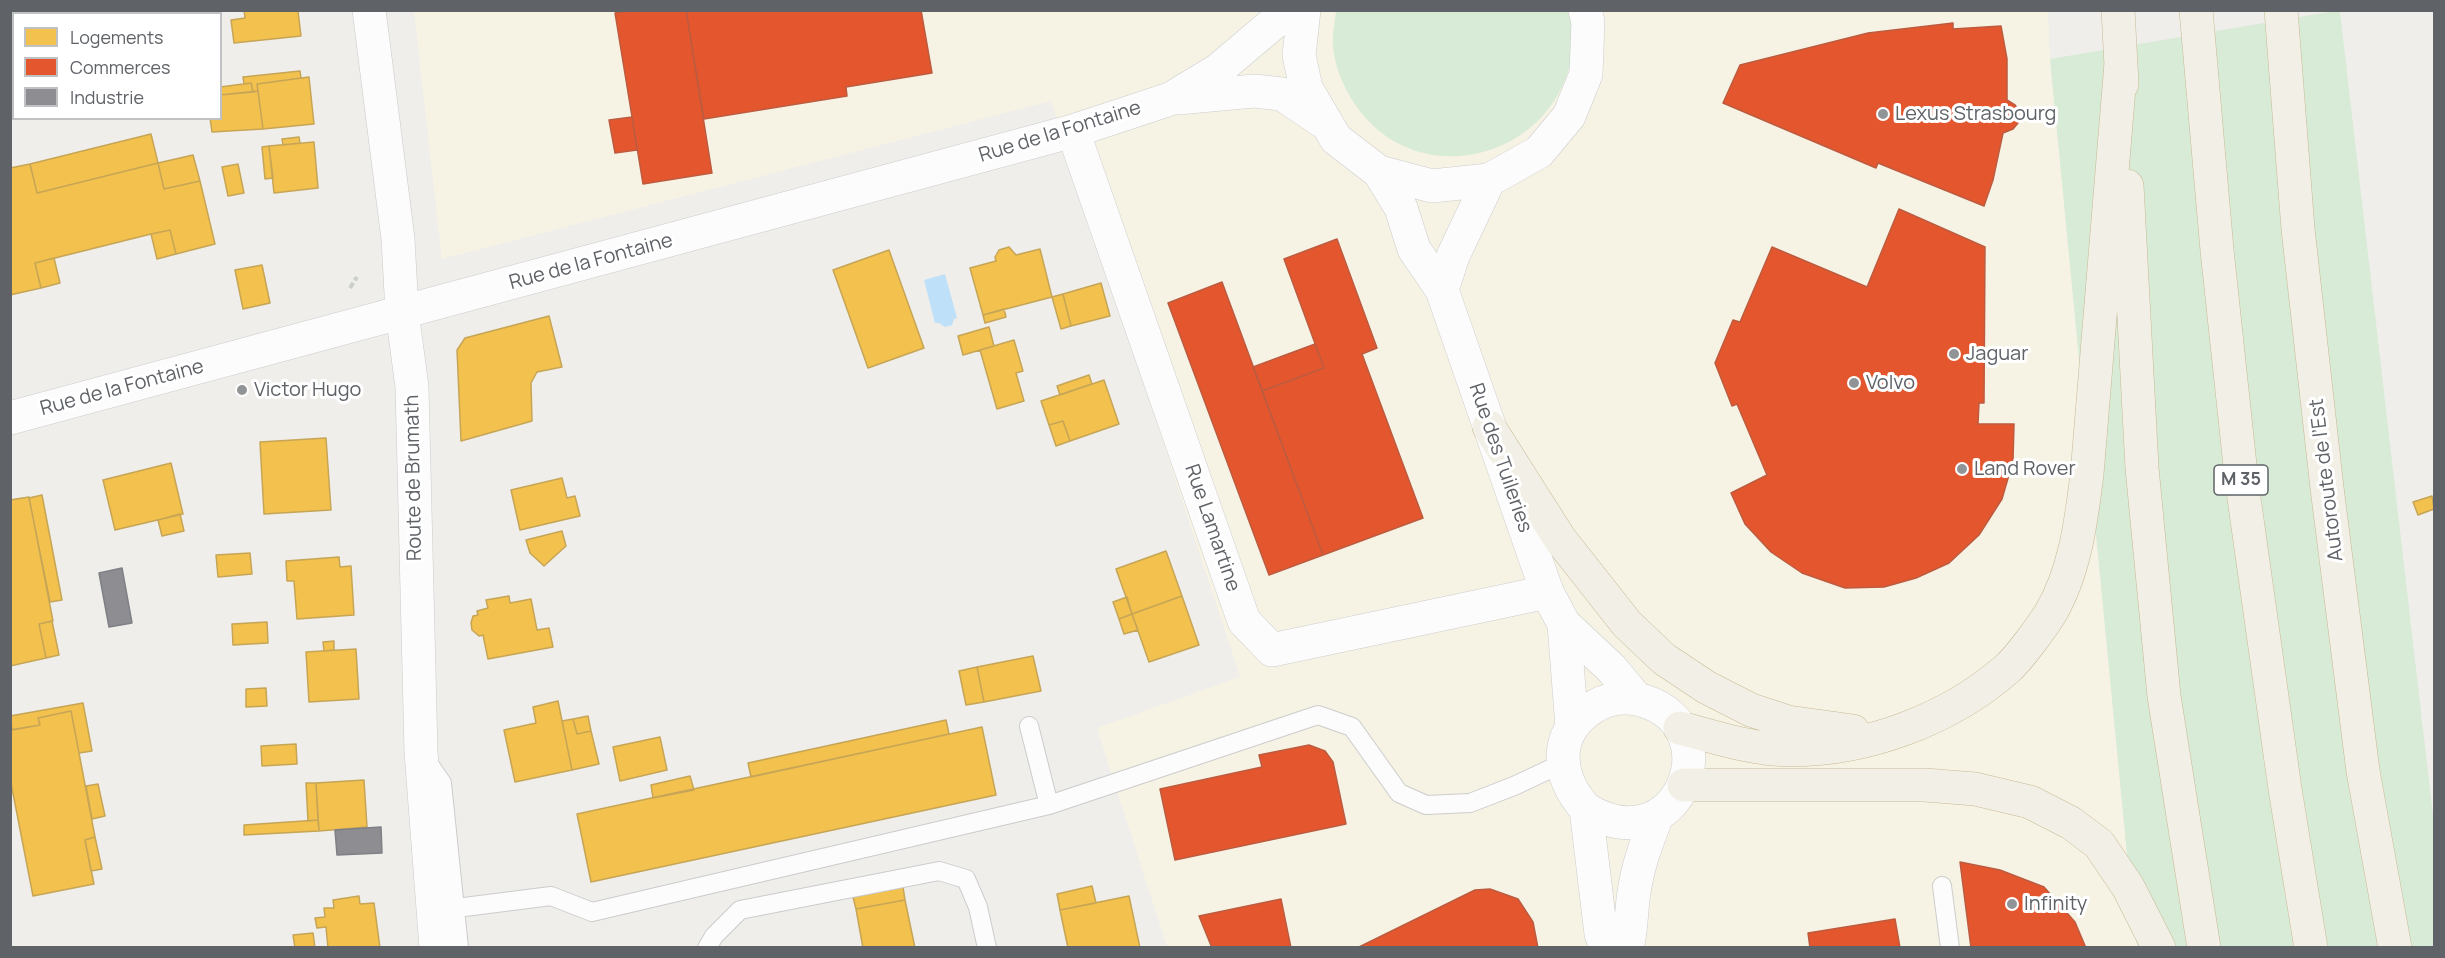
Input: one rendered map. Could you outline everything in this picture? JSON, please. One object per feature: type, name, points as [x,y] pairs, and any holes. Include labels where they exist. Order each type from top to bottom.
[{"type":"highway","points":[[2118,10],[2142,468],[2164,696],[2205,948]]},
{"type":"highway","name":"M 35","points":[[2196,10],[2217,250],[2242,484],[2285,789],[2311,948]]},
{"type":"highway","name":"Autoroute de l’Est","points":[[2281,10],[2298,229],[2327,488],[2363,771],[2395,948]]},
{"type":"highway","points":[[1680,728],[1738,743],[1786,750],[1842,746],[1890,734],[1959,704],[2009,667],[2050,613],[2065,579],[2080,534],[2121,63]]},
{"type":"highway","points":[[1489,427],[1560,539],[1627,624],[1664,659],[1715,692],[1752,710],[1788,722],[1890,734]]},
{"type":"highway","points":[[1684,785],[1925,785],[1975,789],[2030,802],[2071,823],[2099,844],[2128,887],[2159,948]]},
{"type":"street","name":"Route de Brumath","points":[[369,10],[398,239],[402,312],[412,387],[421,752],[445,910],[436,948]]},
{"type":"street","name":"Rue de la Fontaine","points":[[1170,99],[1218,70],[1289,10]]},
{"type":"street","name":"Rue de la Fontaine","points":[[1304,10],[1299,55],[1306,88],[1336,139],[1379,172],[1432,186],[1489,180],[1539,152],[1569,116],[1586,75],[1592,19]]},
{"type":"street","name":"Rue de la Fontaine","points":[[10,418],[1073,131],[1170,99],[1254,91],[1282,94],[1327,124]]},
{"type":"street","name":"Rue Lamartine","points":[[1073,131],[1244,621],[1272,650],[1547,592]]},
{"type":"street","name":"Rue des Tuileries","points":[[1379,172],[1401,208],[1414,249],[1442,290],[1547,592],[1564,624],[1612,669],[1635,698]]},
{"type":"street","points":[[1442,290],[1453,256],[1489,180]]},
{"type":"street","name":"Rue des Tuileries","points":[[1564,624],[1572,728]]},
{"type":"street","name":"Rue des Tuileries","points":[[1617,698],[1635,698],[1653,704],[1669,714],[1680,728],[1688,746],[1689,766],[1684,785],[1673,802],[1657,816],[1638,823],[1617,823],[1600,819],[1574,796],[1565,780],[1563,763],[1565,744],[1572,728],[1584,713],[1599,703],[1617,698]]},
{"type":"street","points":[[1586,809],[1601,934],[1607,948]]},
{"type":"street","name":"Rue des Tuileries","points":[[1627,948],[1633,892],[1643,850],[1657,816]]},
{"type":"lane","points":[[459,948],[445,910],[551,896],[592,912],[1048,805],[1318,716],[1352,727],[1399,793],[1426,805],[1470,803],[1563,763]]},
{"type":"lane","points":[[1029,726],[1048,805]]},
{"type":"lane","points":[[707,948],[714,936],[740,910],[939,872],[966,879],[978,907],[987,948]]},
{"type":"lane","points":[[1942,886],[1950,948]]},
{"type":"shaded area","points":[[414,11],[2048,11],[2050,59],[2135,937],[2138,947],[1167,947],[1097,728],[1240,677],[1051,101],[442,259]]},
{"type":"green space","points":[[1336,10],[1570,11],[1573,47],[1563,85],[1543,115],[1516,138],[1484,152],[1450,156],[1415,151],[1383,134],[1356,106],[1348,92],[1334,55]]},
{"type":"green space","points":[[2329,11],[2380,11],[2340,12],[2434,824],[2434,947],[2138,947],[2135,937],[2050,59]]},
{"type":"water","points":[[945,274],[957,318],[954,319],[952,325],[945,327],[935,323],[924,280]]},
{"type":"building: Logements","points":[[99,10],[159,10],[156,12],[100,12]]},
{"type":"building: Logements","points":[[244,10],[302,10],[298,11],[301,36],[234,43],[231,20],[245,18]]},
{"type":"building: Logements","points":[[300,71],[301,78],[257,84],[258,91],[253,92],[251,83],[244,84],[243,77]]},
{"type":"building: Logements","points":[[309,77],[314,124],[263,129],[257,84]]},
{"type":"building: Logements","points":[[251,83],[253,92],[222,95],[222,87]]},
{"type":"building: Logements","points":[[258,91],[263,129],[212,132],[210,120],[222,120],[222,95]]},
{"type":"building: Logements","points":[[151,134],[158,163],[37,193],[30,164]]},
{"type":"building: Logements","points":[[299,137],[300,143],[283,145],[282,139]]},
{"type":"building: Logements","points":[[314,142],[318,188],[274,193],[269,146]]},
{"type":"building: Logements","points":[[269,146],[273,178],[265,179],[262,147]]},
{"type":"building: Logements","points":[[193,155],[200,181],[164,189],[158,163]]},
{"type":"building: Logements","points":[[158,163],[164,189],[200,181],[215,244],[176,254],[170,230],[151,234],[35,263],[41,288],[10,295],[10,168],[30,164],[37,193]]},
{"type":"building: Logements","points":[[238,164],[244,193],[228,196],[222,167]]},
{"type":"building: Logements","points":[[170,230],[176,254],[157,259],[151,234]]},
{"type":"building: Logements","points":[[1009,247],[1016,255],[1040,249],[1052,297],[983,315],[970,268],[996,261],[995,257],[999,250]]},
{"type":"building: Logements","points":[[889,250],[924,348],[868,368],[833,270]]},
{"type":"building: Logements","points":[[54,258],[60,283],[41,288],[35,263]]},
{"type":"building: Logements","points":[[262,265],[270,303],[243,309],[235,270]]},
{"type":"building: Logements","points":[[1101,283],[1110,316],[1071,326],[1063,294]]},
{"type":"building: Logements","points":[[1063,294],[1071,326],[1061,329],[1052,297]]},
{"type":"building: Logements","points":[[1004,309],[1006,317],[985,323],[983,315]]},
{"type":"building: Logements","points":[[549,316],[562,367],[537,372],[531,383],[532,421],[461,441],[457,350],[465,338]]},
{"type":"building: Logements","points":[[989,327],[994,346],[963,355],[958,336]]},
{"type":"building: Logements","points":[[1014,340],[1023,371],[1016,373],[1024,401],[997,409],[980,350]]},
{"type":"building: Logements","points":[[1089,375],[1092,384],[1060,395],[1057,386]]},
{"type":"building: Logements","points":[[1104,380],[1119,424],[1070,441],[1063,421],[1049,425],[1041,401]]},
{"type":"building: Logements","points":[[1063,421],[1070,441],[1056,446],[1049,425]]},
{"type":"building: Logements","points":[[326,438],[331,510],[264,514],[260,442]]},
{"type":"building: Logements","points":[[171,463],[183,514],[115,530],[103,480]]},
{"type":"building: Logements","points":[[562,478],[567,498],[575,496],[580,516],[520,530],[511,490]]},
{"type":"building: Logements","points":[[42,495],[62,600],[50,602],[29,498]]},
{"type":"building: Logements","points":[[2432,496],[2434,509],[2418,515],[2413,502]]},
{"type":"building: Logements","points":[[29,497],[53,621],[39,624],[46,658],[10,666],[10,500]]},
{"type":"building: Logements","points":[[180,514],[184,531],[162,536],[158,520]]},
{"type":"building: Logements","points":[[562,531],[566,546],[544,566],[530,553],[526,540]]},
{"type":"building: Logements","points":[[1166,551],[1182,596],[1132,614],[1116,569]]},
{"type":"building: Logements","points":[[250,553],[252,574],[218,577],[216,555]]},
{"type":"building: Logements","points":[[339,557],[340,567],[351,566],[354,615],[297,619],[294,581],[287,581],[286,561]]},
{"type":"building: Logements","points":[[509,596],[510,603],[531,599],[537,630],[549,628],[553,647],[488,659],[483,635],[479,636],[472,630],[473,616],[478,615],[477,611],[488,608],[486,600]]},
{"type":"building: Logements","points":[[1182,596],[1199,645],[1149,662],[1132,614]]},
{"type":"building: Logements","points":[[1127,597],[1132,614],[1119,619],[1113,602]]},
{"type":"building: Logements","points":[[1132,614],[1138,630],[1124,634],[1119,619]]},
{"type":"building: Logements","points":[[52,621],[59,655],[46,658],[39,624]]},
{"type":"building: Logements","points":[[267,622],[268,643],[233,645],[232,624]]},
{"type":"building: Logements","points":[[334,641],[334,650],[324,651],[323,642]]},
{"type":"building: Logements","points":[[356,649],[359,699],[309,702],[306,652]]},
{"type":"building: Logements","points":[[1033,656],[1041,691],[984,702],[977,667]]},
{"type":"building: Logements","points":[[977,667],[984,702],[966,705],[959,671]]},
{"type":"building: Logements","points":[[266,688],[267,706],[246,707],[246,689]]},
{"type":"building: Logements","points":[[558,701],[572,770],[515,782],[504,730],[536,723],[533,707]]},
{"type":"building: Logements","points":[[83,703],[92,751],[79,753],[71,711],[38,718],[40,725],[12,730],[10,716]]},
{"type":"building: Logements","points":[[71,711],[95,837],[85,840],[94,884],[33,896],[10,778],[10,730],[40,725],[38,718]]},
{"type":"building: Logements","points":[[588,716],[591,731],[577,734],[573,719]]},
{"type":"building: Logements","points":[[573,719],[577,734],[591,731],[599,764],[572,770],[562,721]]},
{"type":"building: Logements","points":[[946,720],[949,734],[751,777],[748,763]]},
{"type":"building: Logements","points":[[982,727],[996,795],[591,882],[577,814]]},
{"type":"building: Logements","points":[[660,737],[667,770],[620,781],[613,747]]},
{"type":"building: Logements","points":[[296,744],[297,764],[262,766],[261,746]]},
{"type":"building: Logements","points":[[690,776],[694,790],[653,798],[651,785]]},
{"type":"building: Logements","points":[[364,780],[367,827],[319,831],[316,783]]},
{"type":"building: Logements","points":[[306,783],[316,783],[318,820],[308,821]]},
{"type":"building: Logements","points":[[98,784],[105,816],[92,819],[86,786]]},
{"type":"building: Logements","points":[[318,820],[319,831],[244,835],[244,825]]},
{"type":"building: Logements","points":[[95,837],[102,869],[91,871],[85,840]]},
{"type":"building: Logements","points":[[1092,886],[1096,903],[1060,910],[1057,894]]},
{"type":"building: Logements","points":[[903,887],[905,900],[856,909],[853,897]]},
{"type":"building: Logements","points":[[359,896],[360,904],[374,903],[380,948],[328,948],[326,927],[317,928],[315,918],[325,917],[324,908],[334,908],[333,900]]},
{"type":"building: Logements","points":[[1129,896],[1140,948],[1068,948],[1060,910]]},
{"type":"building: Logements","points":[[905,900],[915,948],[863,948],[856,909]]},
{"type":"building: Logements","points":[[313,933],[315,948],[295,948],[293,935]]},
{"type":"building: Commerces","points":[[633,10],[686,10],[712,173],[643,184],[615,13]]},
{"type":"building: Commerces","points":[[686,10],[921,10],[932,73],[846,87],[847,96],[704,119]]},
{"type":"building: Commerces","name":"Lexus Strasbourg","points":[[1953,23],[1953,29],[2001,26],[2007,59],[2007,100],[2019,110],[2018,123],[2013,129],[2003,133],[1993,180],[1984,206],[1878,163],[1876,168],[1723,103],[1740,65],[1868,33]]},
{"type":"building: Commerces","points":[[632,117],[637,150],[615,153],[609,120]]},
{"type":"building: Commerces","name":"Volvo","points":[[1899,209],[1985,247],[1984,403],[1979,403],[1978,424],[2014,424],[2013,461],[2002,499],[1979,535],[1949,563],[1916,578],[1884,587],[1845,588],[1802,573],[1771,552],[1745,524],[1731,493],[1767,475],[1737,404],[1732,406],[1715,363],[1733,320],[1740,322],[1772,247],[1867,287]]},
{"type":"building: Commerces","points":[[1337,239],[1377,348],[1362,354],[1423,518],[1323,555],[1262,391],[1324,368],[1284,259]]},
{"type":"building: Commerces","points":[[1222,282],[1323,555],[1269,575],[1168,303]]},
{"type":"building: Commerces","points":[[1315,344],[1324,368],[1262,391],[1253,367]]},
{"type":"building: Commerces","points":[[1309,745],[1325,751],[1333,762],[1346,824],[1175,860],[1160,789],[1262,767],[1259,755]]},
{"type":"building: Commerces","name":"Infinity","points":[[1960,862],[2000,870],[2044,887],[2075,922],[2086,948],[1971,948]]},
{"type":"building: Commerces","points":[[1490,889],[1518,899],[1533,922],[1538,948],[1357,948],[1475,890]]},
{"type":"building: Commerces","points":[[1281,899],[1291,948],[1212,948],[1199,916]]},
{"type":"building: Commerces","points":[[1895,919],[1900,948],[1810,948],[1808,933]]},
{"type":"building: Industrie","points":[[122,568],[132,623],[109,627],[99,573]]},
{"type":"building: Industrie","points":[[381,827],[382,853],[337,855],[335,830]]},
{"type":"place","name":"Lexus Strasbourg","points":[[1883,114]]},
{"type":"place","name":"Jaguar","points":[[1954,354]]},
{"type":"place","name":"Volvo","points":[[1854,383]]},
{"type":"place","name":"Victor Hugo","points":[[242,390]]},
{"type":"place","name":"Land Rover","points":[[1962,469]]},
{"type":"place","name":"Infinity","points":[[2012,904]]}]
